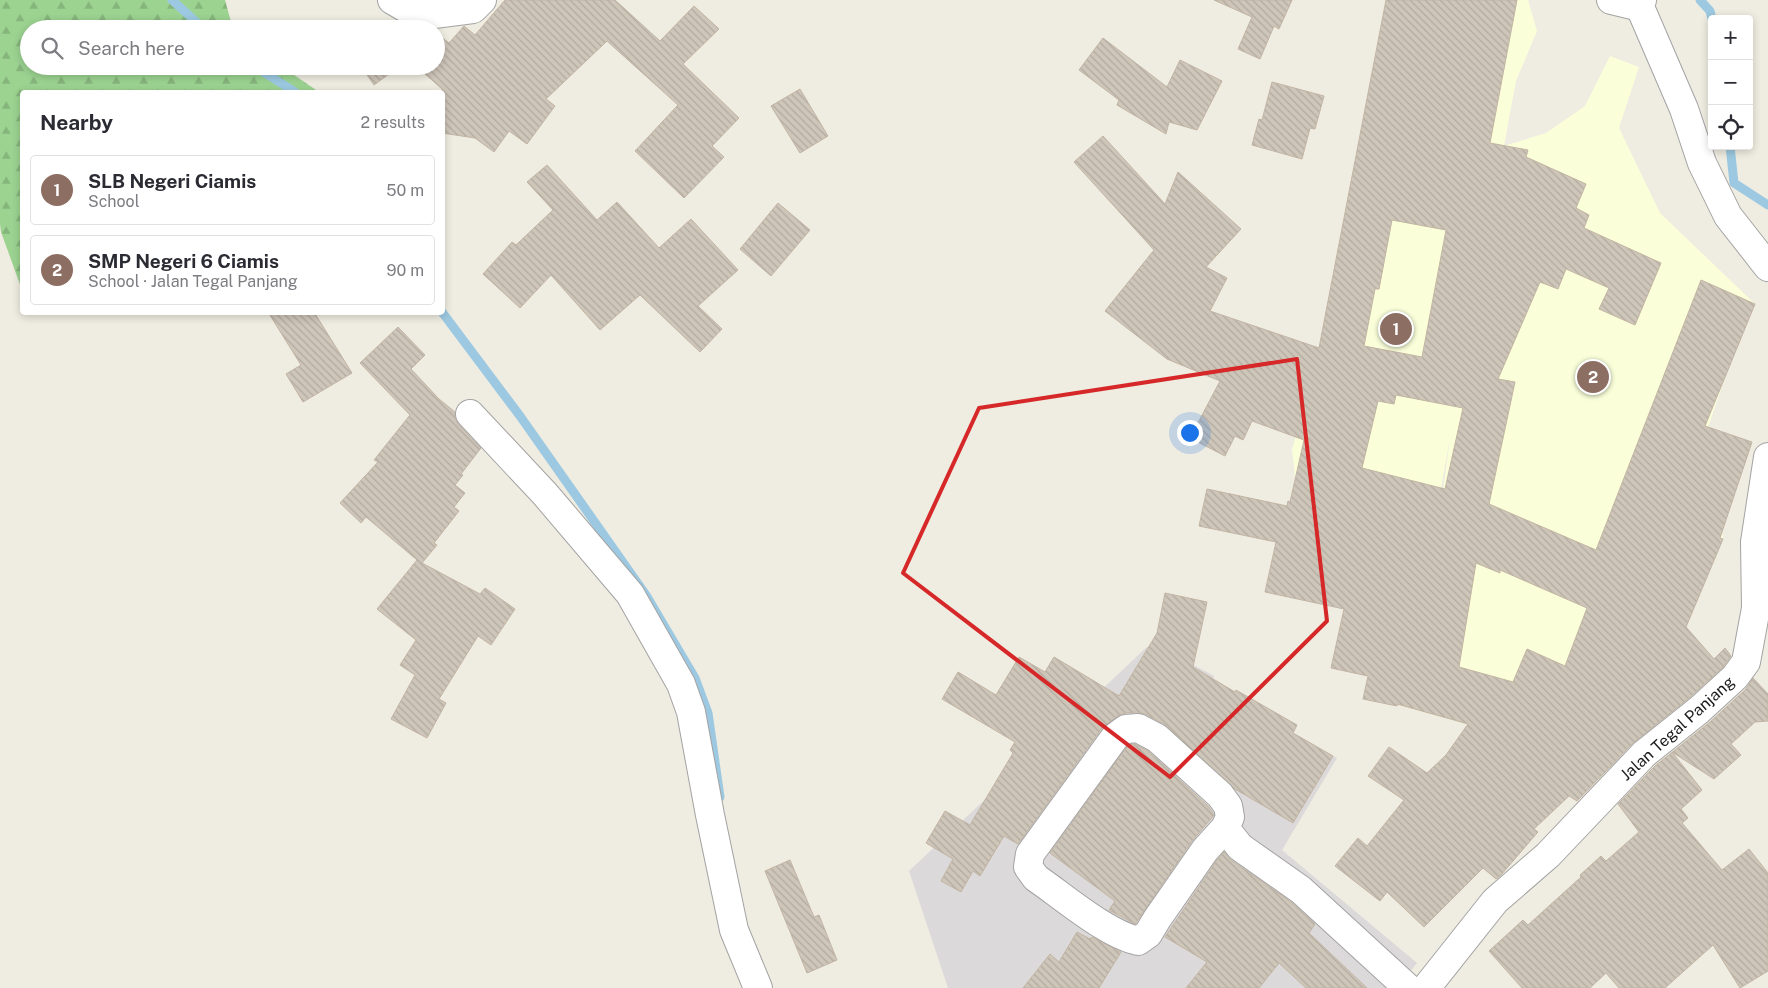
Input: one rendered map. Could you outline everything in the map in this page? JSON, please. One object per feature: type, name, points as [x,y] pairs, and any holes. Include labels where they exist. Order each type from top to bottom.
[{"type":"street","points":[[392,0],[411,11],[434,14],[473,9],[482,0]]},
{"type":"street","points":[[1611,0],[1641,4],[1684,109],[1702,163],[1728,216],[1768,267]]},
{"type":"street","points":[[470,414],[545,494],[630,594],[680,684],[691,712],[734,930],[758,988]]},
{"type":"street","name":"Jalan Tegal Panjang","points":[[1426,988],[1495,901],[1548,855],[1644,754],[1699,710],[1736,677],[1746,662],[1756,608],[1755,542],[1768,457]]},
{"type":"street","points":[[1752,628],[1768,654]]},
{"type":"street","points":[[1138,728],[1157,738],[1220,795],[1228,806],[1230,817],[1225,828],[1205,850],[1156,919],[1148,934],[1138,940],[1127,938],[1106,928],[1036,878],[1028,868],[1030,854],[1115,737],[1126,729],[1138,728]]},
{"type":"street","points":[[1225,828],[1240,847],[1301,890],[1408,988]]},
{"type":"highlighted area","points":[[1297,359],[1327,621],[1170,777],[903,573],[979,408]]},
{"type":"shaded area","points":[[1386,0],[1528,0],[1537,31],[1516,81],[1504,146],[1546,133],[1585,106],[1610,56],[1639,67],[1619,128],[1660,213],[1755,304],[1736,347],[1708,427],[1723,539],[1689,619],[1680,621],[1473,726],[1399,705],[1414,651],[1440,514],[1450,438],[1441,488],[1356,492],[1295,477],[1292,449],[1312,386]]},
{"type":"shaded area","points":[[1147,647],[1188,662],[1214,676],[1210,689],[1234,705],[1337,758],[1282,850],[1417,963],[1397,988],[948,988],[909,871]]},
{"type":"green space","points":[[0,0],[225,0],[231,20],[20,20],[20,75],[294,75],[316,90],[20,90],[20,284],[1,232]]},
{"type":"building","points":[[505,0],[615,0],[660,41],[694,6],[719,29],[683,64],[739,118],[712,146],[724,157],[684,198],[635,151],[678,105],[607,41],[546,99],[555,106],[527,144],[509,131],[494,152],[475,138],[445,133],[445,90],[442,90],[426,75],[445,75],[445,40],[449,43],[464,26],[475,35]]},
{"type":"building","points":[[1214,0],[1292,0],[1279,29],[1274,26],[1260,59],[1238,49],[1252,17]]},
{"type":"building","points":[[1386,0],[1517,0],[1490,143],[1528,150],[1526,157],[1586,184],[1576,208],[1589,215],[1584,228],[1661,263],[1635,325],[1599,309],[1609,288],[1566,269],[1558,289],[1540,282],[1498,379],[1515,382],[1489,504],[1596,550],[1701,280],[1755,304],[1705,426],[1752,442],[1720,538],[1723,539],[1686,627],[1714,659],[1725,648],[1731,656],[1723,667],[1689,698],[1633,743],[1577,801],[1569,796],[1534,829],[1538,832],[1501,875],[1496,879],[1483,868],[1424,927],[1387,892],[1380,901],[1335,866],[1358,838],[1367,846],[1404,800],[1368,776],[1389,747],[1427,773],[1446,755],[1468,724],[1397,704],[1397,706],[1363,699],[1368,676],[1331,668],[1344,609],[1265,592],[1276,542],[1199,526],[1207,489],[1287,506],[1288,501],[1290,502],[1304,440],[1252,421],[1243,440],[1235,436],[1225,456],[1190,438],[1220,381],[1167,359],[1105,311],[1154,250],[1074,162],[1103,136],[1165,204],[1178,172],[1241,229],[1206,267],[1227,278],[1210,311],[1319,348]],"holes":[[[1392,220],[1446,230],[1422,357],[1364,346],[1375,289],[1379,289]],[[1396,395],[1463,408],[1445,489],[1362,468],[1378,401],[1394,404]],[[1476,563],[1500,573],[1500,570],[1587,608],[1565,666],[1527,649],[1513,682],[1459,667]]]},
{"type":"building","points":[[1103,38],[1167,87],[1180,60],[1222,81],[1197,130],[1169,122],[1166,134],[1117,105],[1119,100],[1079,70]]},
{"type":"building","points":[[367,75],[388,75],[374,85]]},
{"type":"building","points":[[1272,82],[1324,96],[1315,129],[1310,128],[1302,159],[1252,145],[1259,119],[1262,120]]},
{"type":"building","points":[[800,89],[828,136],[800,153],[771,106]]},
{"type":"building","points":[[547,165],[597,220],[617,202],[659,248],[691,219],[738,270],[698,306],[722,329],[700,352],[640,295],[600,330],[551,275],[520,308],[483,274],[512,242],[516,245],[553,210],[527,182]]},
{"type":"building","points":[[778,203],[810,230],[771,276],[740,249]]},
{"type":"building","points":[[270,315],[316,315],[352,373],[303,402],[286,374],[301,365]]},
{"type":"building","points":[[398,327],[425,355],[411,369],[439,399],[455,412],[458,424],[481,448],[455,485],[465,493],[454,507],[459,511],[434,543],[437,545],[422,563],[480,594],[485,588],[515,609],[491,645],[478,636],[439,699],[446,703],[427,738],[391,719],[415,675],[400,665],[416,640],[377,609],[417,560],[366,517],[361,523],[340,503],[378,462],[374,460],[410,415],[360,363]]},
{"type":"building","points":[[1165,593],[1207,602],[1193,667],[1297,725],[1293,733],[1333,756],[1293,823],[1235,789],[1164,724],[1145,714],[1137,712],[1125,713],[1117,716],[1102,728],[1018,844],[1004,836],[980,876],[973,871],[961,892],[941,881],[953,859],[926,843],[945,811],[970,825],[1013,753],[1010,750],[1015,742],[942,699],[958,672],[996,695],[1019,657],[1045,672],[1054,657],[1119,696],[1157,633]]},
{"type":"building","points":[[1753,678],[1768,694],[1768,721],[1755,722],[1731,744],[1741,755],[1714,779],[1672,752],[1710,722],[1746,689]]},
{"type":"building","points":[[1132,744],[1148,751],[1208,806],[1214,815],[1192,841],[1135,924],[1109,910],[1115,901],[1050,853],[1126,748]]},
{"type":"building","points":[[1672,752],[1702,790],[1681,809],[1688,818],[1682,823],[1722,870],[1749,849],[1768,873],[1768,971],[1740,988],[1713,945],[1665,988],[1619,988],[1606,973],[1590,988],[1522,988],[1489,951],[1523,920],[1528,925],[1581,877],[1580,875],[1601,856],[1606,861],[1639,832],[1618,804],[1655,766]]},
{"type":"building","points":[[1224,852],[1231,860],[1291,902],[1315,924],[1309,933],[1367,988],[1306,988],[1279,963],[1259,988],[1186,988],[1207,962],[1165,937]]},
{"type":"building","points":[[790,860],[814,917],[819,915],[837,960],[807,973],[765,871]]},
{"type":"building","points":[[1077,932],[1090,939],[1092,937],[1121,952],[1099,988],[1023,988],[1050,954],[1059,962]]},
{"type":"waterway","points":[[172,0],[194,20]]},
{"type":"waterway","points":[[1700,0],[1710,11],[1711,15]]},
{"type":"waterway","points":[[268,75],[292,90]]},
{"type":"waterway","points":[[1730,150],[1734,183],[1768,205]]},
{"type":"waterway","points":[[444,315],[520,416],[646,595],[695,678],[708,713],[720,797]]},
{"type":"place","name":"SLB Negeri Ciamis","points":[[1396,329]]},
{"type":"place","name":"SMP Negeri 6 Ciamis","points":[[1593,377]]}]
